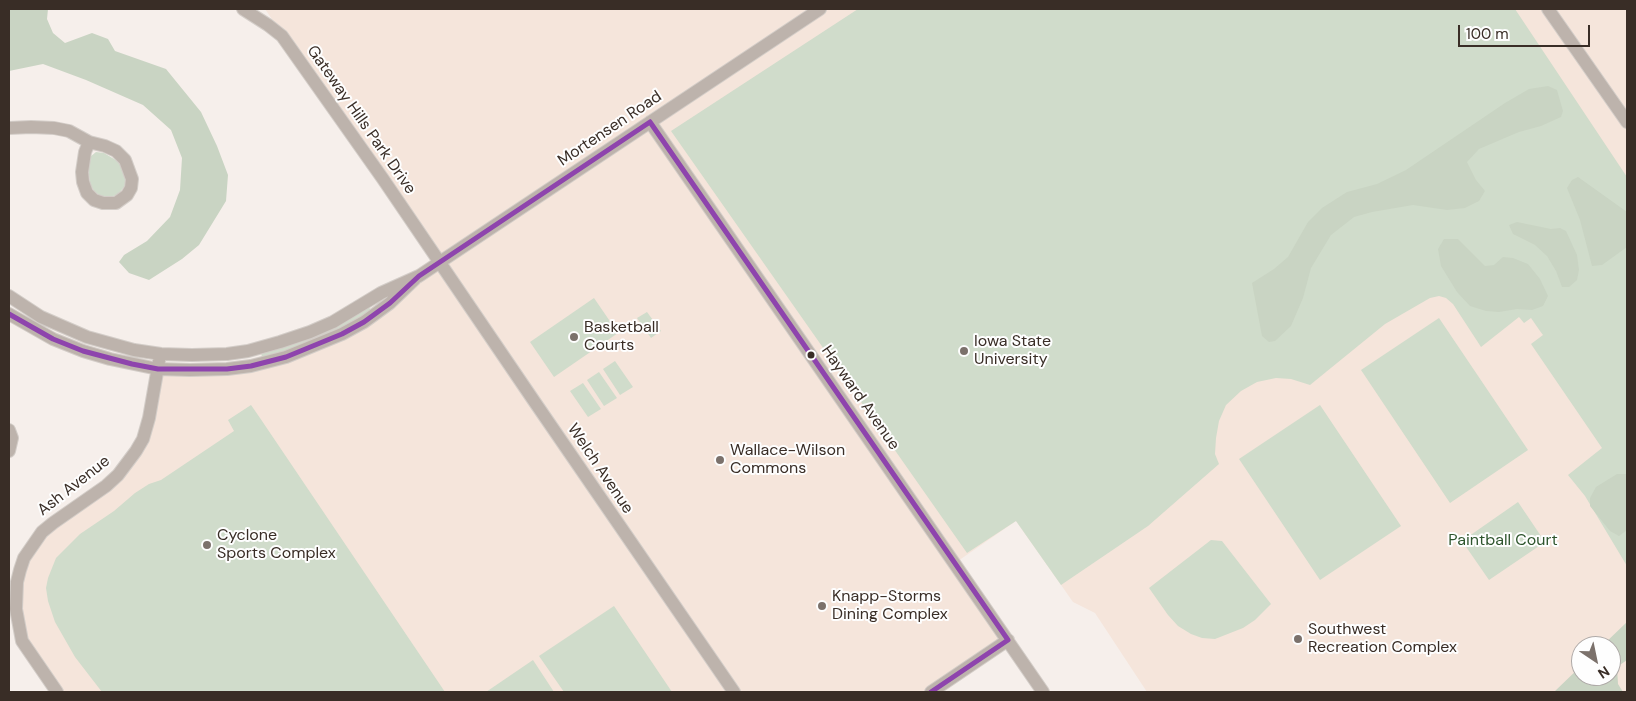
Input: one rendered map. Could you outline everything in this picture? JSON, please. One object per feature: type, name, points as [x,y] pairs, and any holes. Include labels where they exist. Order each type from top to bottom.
[{"type":"street","name":"Gateway Hills Park Drive","points":[[243,9],[282,36],[361,147],[439,262]]},
{"type":"street","name":"Mortensen Road","points":[[9,314],[54,339],[84,351],[125,363],[158,369],[227,369],[251,366],[286,357],[342,334],[364,322],[390,303],[419,276],[439,262],[820,9]]},
{"type":"street","points":[[1548,9],[1627,122]]},
{"type":"street","name":"Hayward Avenue","points":[[650,122],[1043,692]]},
{"type":"street","points":[[9,128],[54,128],[68,131],[89,142],[116,151],[125,160],[132,178],[131,188],[127,195],[116,203],[103,204],[94,200],[83,182],[82,172],[85,152],[89,142]]},
{"type":"street","name":"Welch Avenue","points":[[439,262],[734,692]]},
{"type":"street","name":"Mortensen Road","points":[[9,296],[41,317],[87,337],[134,350],[161,354],[227,354],[248,351],[310,332],[340,318],[381,293],[419,276]]},
{"type":"street","name":"Ash Avenue","points":[[57,692],[22,641],[13,581],[24,558],[42,532],[106,486],[118,475],[136,452],[143,439],[149,418],[161,354]]},
{"type":"street","points":[[9,430],[12,438],[12,445],[9,451]]},
{"type":"street","points":[[931,692],[1008,640]]},
{"type":"shaded area","name":"Iowa State University","points":[[265,9],[1627,9],[1627,692],[1147,692],[1095,613],[1073,602],[1016,521],[955,563],[1008,640],[931,692],[57,692],[26,648],[16,609],[32,545],[106,486],[136,452],[158,369],[227,369],[342,334],[439,262]]},
{"type":"green space","points":[[9,9],[48,9],[47,19],[53,33],[65,43],[92,33],[108,39],[115,51],[166,69],[201,112],[228,175],[226,201],[199,245],[182,259],[149,280],[129,273],[119,262],[124,255],[147,241],[170,217],[180,190],[182,158],[171,130],[143,105],[86,80],[43,64],[9,71]]},
{"type":"green space","points":[[858,9],[1515,9],[1627,177],[1627,566],[1585,496],[1568,475],[1602,448],[1531,344],[1543,335],[1531,318],[1524,323],[1519,317],[1481,347],[1453,304],[1446,298],[1439,296],[1430,298],[1385,324],[1310,385],[1291,379],[1276,378],[1257,382],[1241,391],[1226,405],[1219,421],[1215,454],[1219,464],[1148,526],[1061,585],[1016,521],[967,553],[671,131]]},
{"type":"green space","points":[[1548,86],[1557,90],[1563,111],[1561,117],[1479,149],[1467,162],[1476,180],[1485,191],[1479,201],[1465,208],[1447,210],[1413,205],[1354,217],[1331,235],[1311,268],[1303,298],[1291,326],[1275,341],[1269,342],[1262,336],[1252,283],[1274,269],[1288,257],[1308,222],[1322,208],[1347,192],[1377,184],[1406,170],[1505,103],[1529,89]]},
{"type":"green space","points":[[96,152],[104,153],[119,162],[126,174],[126,185],[117,195],[106,198],[100,196],[90,184],[88,165],[90,157]]},
{"type":"green space","points":[[1578,177],[1627,212],[1627,247],[1602,265],[1592,266],[1580,220],[1567,188],[1572,180]]},
{"type":"green space","points":[[1517,222],[1551,229],[1560,228],[1566,231],[1577,255],[1579,270],[1577,280],[1569,287],[1562,287],[1556,271],[1547,256],[1535,245],[1513,234],[1509,225]]},
{"type":"green space","points":[[1444,239],[1458,239],[1485,266],[1494,265],[1503,257],[1513,258],[1528,264],[1540,279],[1548,296],[1543,306],[1532,310],[1517,309],[1499,312],[1486,311],[1470,306],[1457,292],[1441,266],[1438,249]]},
{"type":"green space","name":"Basketball Courts","points":[[594,298],[618,333],[554,377],[530,342]]},
{"type":"green space","points":[[369,307],[371,311],[341,328],[288,350],[262,357],[261,353]]},
{"type":"green space","points":[[647,312],[661,331],[651,338],[637,318]]},
{"type":"green space","points":[[1439,318],[1528,450],[1450,503],[1361,370]]},
{"type":"green space","points":[[615,361],[633,387],[620,395],[603,369]]},
{"type":"green space","points":[[599,372],[617,398],[604,406],[587,380]]},
{"type":"green space","points":[[583,383],[601,409],[588,417],[570,391]]},
{"type":"green space","name":"Cyclone Sports Complex","points":[[251,405],[445,692],[102,692],[75,657],[55,622],[48,601],[46,588],[56,558],[80,534],[114,511],[135,493],[149,484],[161,480],[234,431],[228,420]]},
{"type":"green space","points":[[1320,405],[1401,526],[1320,580],[1239,459]]},
{"type":"green space","points":[[1617,474],[1627,474],[1627,530],[1619,536],[1610,531],[1590,506],[1590,498],[1596,487]]},
{"type":"green space","name":"Paintball Court","points":[[1518,502],[1545,542],[1489,580],[1462,541]]},
{"type":"green space","points":[[1211,540],[1222,541],[1271,604],[1255,620],[1243,628],[1215,639],[1202,638],[1178,626],[1149,588]]},
{"type":"green space","points":[[614,606],[672,692],[564,692],[539,656]]},
{"type":"green space","points":[[1627,622],[1627,660],[1621,664],[1621,636],[1612,636]]},
{"type":"green space","points":[[533,660],[554,692],[486,692]]},
{"type":"green space","points":[[1571,676],[1571,686],[1619,686],[1623,692],[1554,692]]},
{"type":"transit line","points":[[650,122],[1008,640]]},
{"type":"transit line","points":[[9,314],[53,339],[83,351],[158,369],[227,369],[251,366],[286,357],[342,334],[364,322],[390,303],[419,276],[650,122]]},
{"type":"transit line","points":[[931,692],[1008,640]]},
{"type":"place","name":"Basketball Courts","points":[[574,337]]},
{"type":"place","name":"Iowa State University","points":[[964,351]]},
{"type":"place","name":"Wallace-Wilson Commons","points":[[720,460]]},
{"type":"place","name":"Cyclone Sports Complex","points":[[207,545]]},
{"type":"place","name":"Knapp-Storms Dining Complex","points":[[822,606]]},
{"type":"place","name":"Southwest Recreation Complex","points":[[1298,639]]}]
